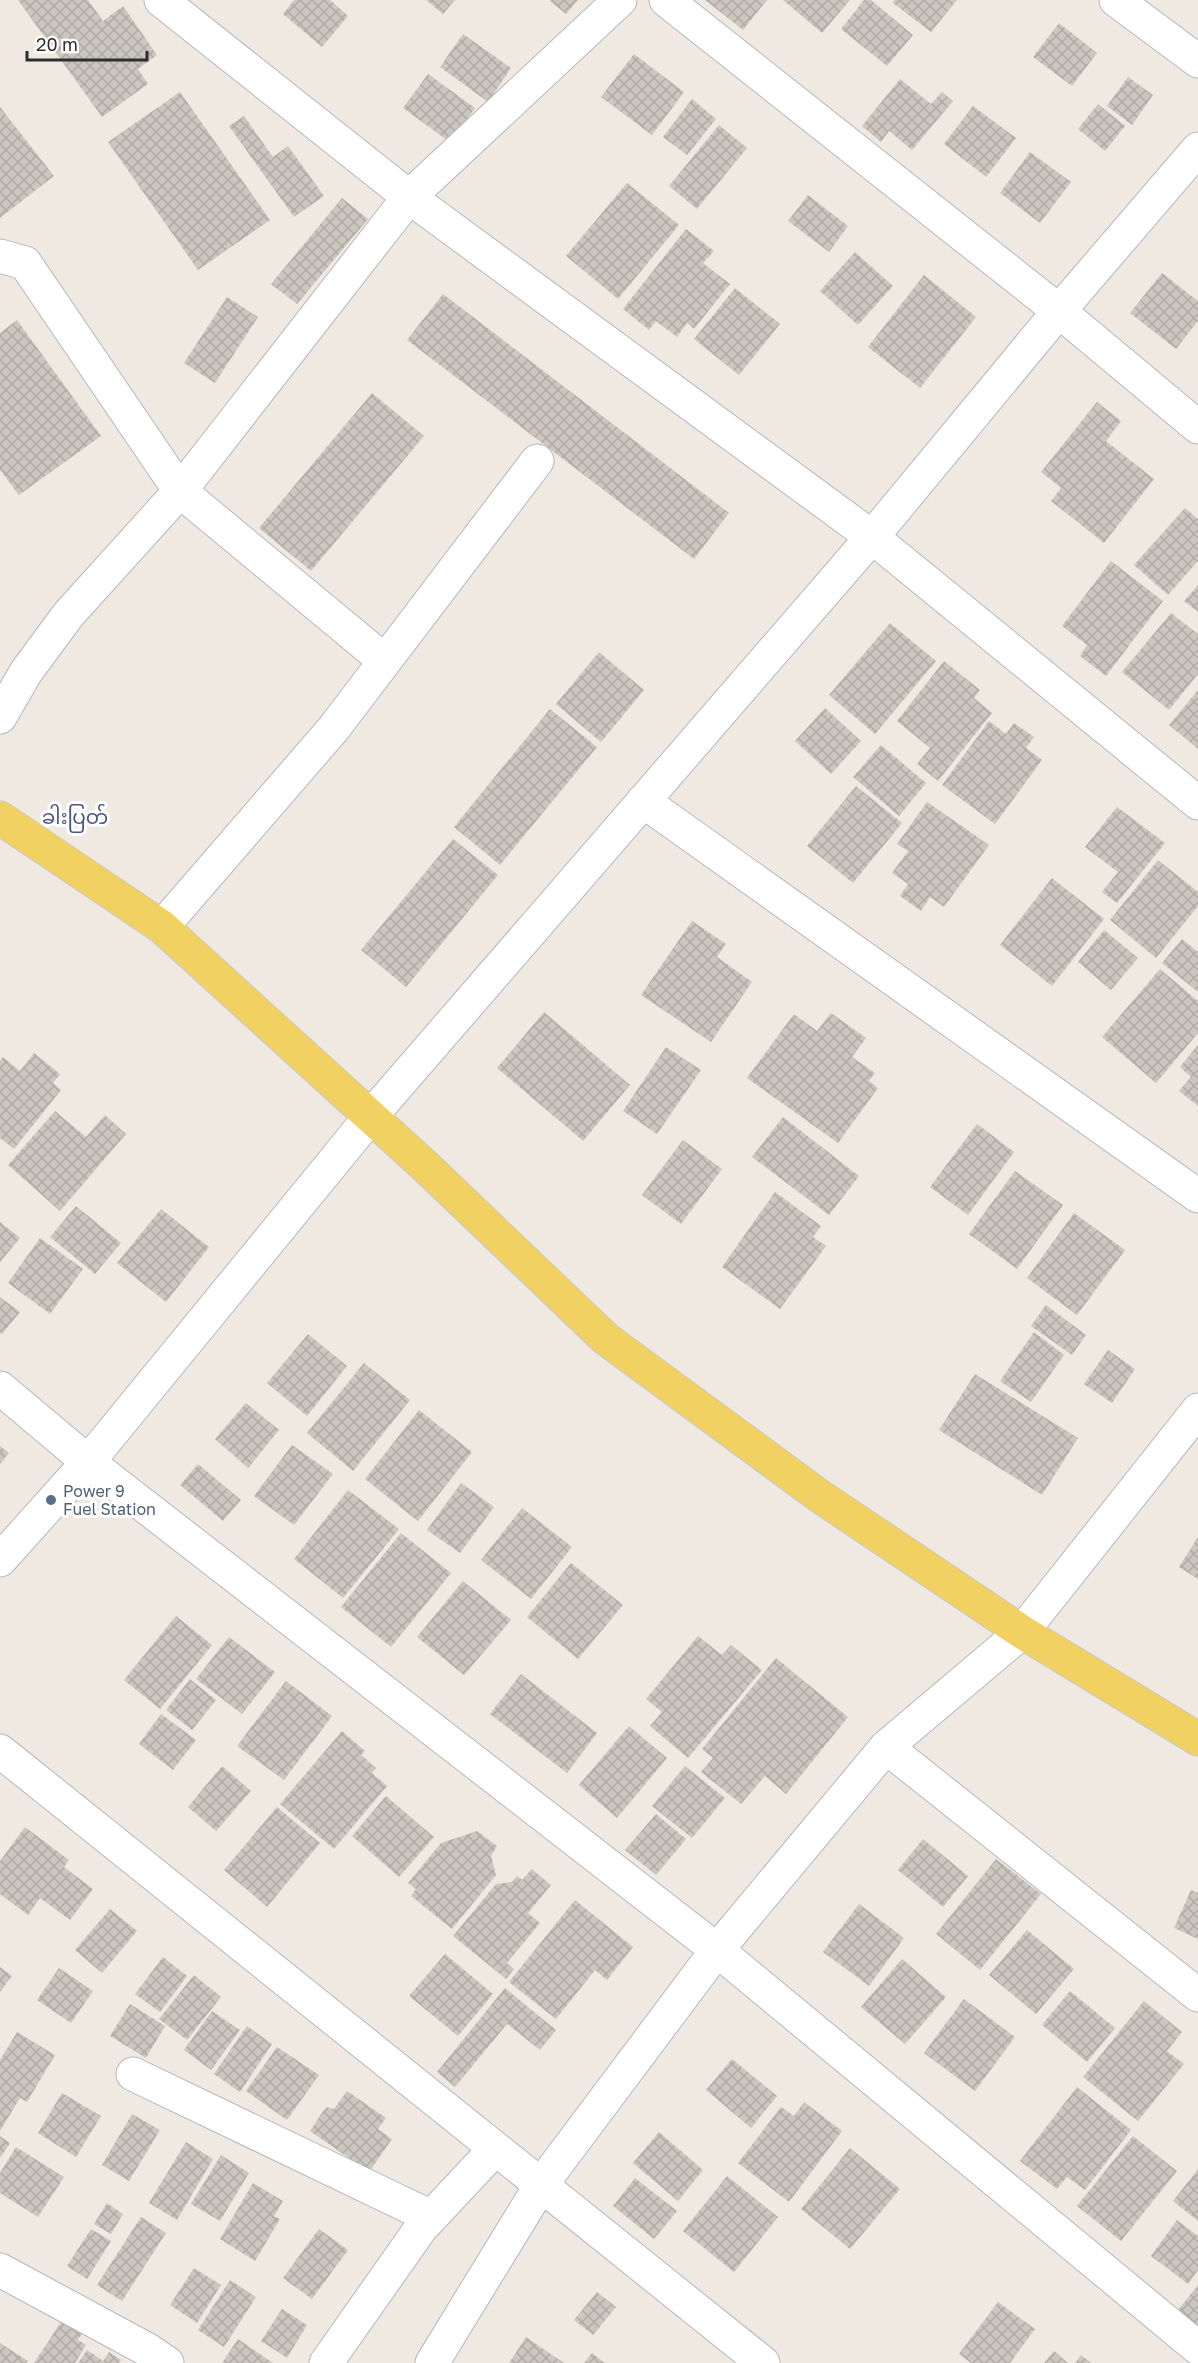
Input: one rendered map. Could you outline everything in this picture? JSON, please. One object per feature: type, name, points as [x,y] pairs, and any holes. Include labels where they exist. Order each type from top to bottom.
[{"type":"main road","points":[[0,818],[162,927],[371,1116],[606,1339],[818,1495],[1022,1632],[1198,1739]]},
{"type":"street","points":[[161,0],[410,197],[872,537],[1198,803]]},
{"type":"street","points":[[0,717],[26,672],[68,615],[180,491],[410,197],[620,0]]},
{"type":"street","points":[[666,0],[1059,310],[1198,428]]},
{"type":"street","points":[[1116,0],[1198,61]]},
{"type":"street","points":[[0,1560],[87,1462],[371,1116],[872,537],[1059,310],[1198,149]]},
{"type":"street","points":[[0,256],[25,263],[180,491],[385,662]]},
{"type":"street","points":[[162,927],[334,728],[537,461]]},
{"type":"street","points":[[643,801],[1198,1196]]},
{"type":"street","points":[[0,1388],[87,1462],[717,1950],[1198,2348]]},
{"type":"street","points":[[432,2363],[542,2185],[717,1950],[886,1747],[1022,1632],[1198,1410]]},
{"type":"street","points":[[886,1747],[1198,1995]]},
{"type":"street","points":[[0,1751],[542,2185],[756,2361]]},
{"type":"street","points":[[133,2074],[430,2217]]},
{"type":"street","points":[[326,2363],[421,2228],[495,2149]]},
{"type":"street","points":[[0,2270],[139,2345],[167,2363]]},
{"type":"building","points":[[18,0],[88,0],[103,21],[123,6],[157,55],[138,69],[148,84],[102,117]]},
{"type":"building","points":[[294,0],[330,0],[348,16],[322,47],[283,14]]},
{"type":"building","points":[[426,0],[455,0],[443,14]]},
{"type":"building","points":[[578,0],[566,14],[550,1]]},
{"type":"building","points":[[705,0],[767,0],[743,30]]},
{"type":"building","points":[[783,0],[850,0],[822,33]]},
{"type":"building","points":[[864,0],[871,0],[913,35],[887,66],[841,29]]},
{"type":"building","points":[[894,0],[957,0],[931,32],[893,3]]},
{"type":"building","points":[[1059,23],[1097,53],[1072,86],[1033,57]]},
{"type":"building","points":[[463,34],[511,68],[488,102],[440,67]]},
{"type":"building","points":[[634,54],[684,92],[652,135],[601,97]]},
{"type":"building","points":[[428,74],[475,108],[451,143],[403,108]]},
{"type":"building","points":[[1128,77],[1153,95],[1132,125],[1107,106]]},
{"type":"building","points":[[900,79],[931,104],[942,92],[953,101],[912,150],[889,131],[881,142],[862,126]]},
{"type":"building","points":[[180,92],[270,220],[198,270],[108,142]]},
{"type":"building","points":[[692,99],[716,119],[687,155],[663,137]]},
{"type":"building","points":[[1098,104],[1125,126],[1105,151],[1078,129]]},
{"type":"building","points":[[973,106],[1016,138],[986,177],[944,144]]},
{"type":"building","points":[[0,107],[54,176],[0,218]]},
{"type":"building","points":[[244,116],[273,157],[288,146],[324,196],[294,217],[229,126]]},
{"type":"building","points":[[719,125],[747,148],[697,209],[669,186]]},
{"type":"building","points":[[1030,152],[1071,182],[1040,223],[1000,193]]},
{"type":"building","points":[[627,183],[679,225],[618,299],[566,256]]},
{"type":"building","points":[[808,195],[848,226],[829,252],[788,221]]},
{"type":"building","points":[[342,198],[368,219],[297,304],[271,284]]},
{"type":"building","points":[[686,229],[714,251],[703,263],[730,284],[694,329],[687,323],[677,337],[656,321],[649,330],[623,309]]},
{"type":"building","points":[[855,252],[893,286],[858,325],[820,291]]},
{"type":"building","points":[[1162,273],[1198,301],[1198,321],[1176,349],[1130,313]]},
{"type":"building","points":[[924,275],[976,317],[920,388],[868,347]]},
{"type":"building","points":[[735,288],[780,324],[739,375],[694,339]]},
{"type":"building","points":[[443,294],[729,513],[694,559],[407,340]]},
{"type":"building","points":[[227,297],[258,317],[215,383],[184,363]]},
{"type":"building","points":[[17,320],[101,436],[19,495],[0,470],[0,333]]},
{"type":"building","points":[[372,393],[424,436],[311,571],[259,528]]},
{"type":"building","points":[[1097,402],[1121,421],[1106,441],[1154,479],[1104,543],[1051,501],[1061,488],[1041,472]]},
{"type":"building","points":[[1185,508],[1198,519],[1198,561],[1168,595],[1134,565]]},
{"type":"building","points":[[1111,561],[1163,601],[1106,676],[1080,656],[1087,645],[1062,626]]},
{"type":"building","points":[[1198,585],[1198,612],[1184,601]]},
{"type":"building","points":[[1171,613],[1198,634],[1198,674],[1169,710],[1122,672]]},
{"type":"building","points":[[890,623],[936,661],[875,734],[829,695]]},
{"type":"building","points":[[599,652],[644,690],[601,742],[556,704]]},
{"type":"building","points":[[944,661],[980,690],[974,698],[992,713],[938,781],[917,764],[930,748],[897,721]]},
{"type":"building","points":[[1198,690],[1198,749],[1169,725]]},
{"type":"building","points":[[825,708],[861,741],[831,774],[795,741]]},
{"type":"building","points":[[550,709],[597,747],[500,865],[454,827]]},
{"type":"building","points":[[989,721],[1006,734],[1014,723],[1034,737],[1026,748],[1042,760],[995,824],[942,785]]},
{"type":"building","points":[[881,745],[926,783],[899,816],[853,777]]},
{"type":"building","points":[[856,786],[902,823],[853,883],[807,846]]},
{"type":"building","points":[[927,802],[989,845],[944,907],[930,897],[921,911],[900,896],[908,884],[892,873],[908,851],[897,844]]},
{"type":"building","points":[[1117,807],[1165,843],[1117,903],[1102,892],[1118,872],[1085,847]]},
{"type":"building","points":[[453,839],[498,875],[406,987],[361,950]]},
{"type":"building","points":[[1158,860],[1198,892],[1198,906],[1156,958],[1110,920]]},
{"type":"building","points":[[1052,878],[1104,919],[1052,986],[1000,945]]},
{"type":"building","points":[[692,921],[726,944],[717,957],[752,982],[711,1042],[641,995]]},
{"type":"building","points":[[1104,930],[1138,958],[1111,990],[1078,962]]},
{"type":"building","points":[[1182,939],[1198,952],[1198,992],[1162,963]]},
{"type":"building","points":[[1160,969],[1198,1001],[1198,1033],[1156,1083],[1102,1037]]},
{"type":"building","points":[[544,1012],[630,1085],[583,1141],[497,1068]]},
{"type":"building","points":[[831,1013],[866,1038],[852,1057],[875,1073],[869,1081],[878,1088],[838,1143],[747,1078],[794,1014],[817,1031]]},
{"type":"building","points":[[1198,1045],[1198,1106],[1179,1091],[1191,1077],[1180,1067]]},
{"type":"building","points":[[666,1047],[701,1070],[657,1134],[623,1111]]},
{"type":"building","points":[[34,1053],[60,1074],[53,1083],[61,1090],[14,1149],[0,1138],[0,1061],[3,1057],[20,1071]]},
{"type":"building","points":[[55,1111],[86,1137],[105,1115],[126,1134],[60,1211],[8,1165]]},
{"type":"building","points":[[783,1117],[859,1176],[829,1215],[752,1157]]},
{"type":"building","points":[[977,1124],[1014,1152],[968,1215],[930,1187]]},
{"type":"building","points":[[683,1140],[722,1169],[681,1224],[642,1195]]},
{"type":"building","points":[[1015,1171],[1063,1205],[1017,1269],[969,1234]]},
{"type":"building","points":[[775,1192],[821,1226],[813,1237],[826,1246],[780,1309],[722,1267]]},
{"type":"building","points":[[76,1206],[121,1243],[95,1274],[50,1237]]},
{"type":"building","points":[[161,1209],[209,1247],[166,1302],[117,1263]]},
{"type":"building","points":[[1074,1213],[1125,1250],[1077,1315],[1027,1278]]},
{"type":"building","points":[[0,1222],[20,1238],[0,1262]]},
{"type":"building","points":[[40,1238],[83,1269],[50,1314],[8,1283]]},
{"type":"building","points":[[0,1297],[20,1312],[2,1334],[0,1332]]},
{"type":"building","points":[[1046,1305],[1086,1335],[1072,1355],[1031,1326]]},
{"type":"building","points":[[1034,1332],[1064,1355],[1031,1402],[1000,1381]]},
{"type":"building","points":[[308,1334],[347,1366],[307,1416],[267,1383]]},
{"type":"building","points":[[1108,1350],[1135,1369],[1112,1403],[1084,1384]]},
{"type":"building","points":[[364,1363],[410,1400],[353,1471],[307,1433]]},
{"type":"building","points":[[975,1374],[1078,1438],[1042,1495],[939,1430]]},
{"type":"building","points":[[246,1403],[279,1430],[248,1468],[215,1439]]},
{"type":"building","points":[[419,1410],[472,1452],[418,1521],[365,1479]]},
{"type":"building","points":[[292,1445],[333,1474],[294,1525],[254,1496]]},
{"type":"building","points":[[0,1446],[9,1453],[0,1464]]},
{"type":"building","points":[[198,1464],[241,1500],[223,1521],[180,1485]]},
{"type":"building","points":[[461,1483],[494,1507],[460,1553],[427,1530]]},
{"type":"building","points":[[348,1490],[399,1529],[343,1598],[294,1559]]},
{"type":"building","points":[[522,1508],[572,1547],[531,1599],[481,1560]]},
{"type":"building","points":[[401,1533],[451,1573],[391,1647],[341,1607]]},
{"type":"building","points":[[1198,1537],[1198,1579],[1179,1567]]},
{"type":"building","points":[[571,1563],[623,1605],[578,1659],[527,1617]]},
{"type":"building","points":[[463,1581],[511,1620],[464,1675],[417,1637]]},
{"type":"building","points":[[176,1616],[212,1645],[160,1709],[124,1680]]},
{"type":"building","points":[[698,1636],[722,1655],[731,1645],[762,1670],[688,1758],[650,1726],[662,1712],[646,1699]]},
{"type":"building","points":[[229,1637],[275,1672],[242,1714],[196,1679]]},
{"type":"building","points":[[776,1658],[848,1717],[786,1794],[765,1776],[741,1804],[701,1772],[713,1758],[702,1749]]},
{"type":"building","points":[[521,1674],[597,1733],[567,1773],[490,1714]]},
{"type":"building","points":[[190,1679],[216,1700],[192,1730],[166,1710]]},
{"type":"building","points":[[286,1681],[332,1716],[284,1780],[237,1746]]},
{"type":"building","points":[[161,1714],[196,1740],[173,1770],[139,1744]]},
{"type":"building","points":[[629,1726],[667,1758],[617,1818],[579,1785]]},
{"type":"building","points":[[342,1731],[365,1751],[361,1755],[376,1768],[372,1773],[387,1786],[334,1849],[280,1804]]},
{"type":"building","points":[[222,1766],[251,1791],[216,1831],[188,1807]]},
{"type":"building","points":[[685,1766],[725,1798],[692,1838],[652,1806]]},
{"type":"building","points":[[386,1796],[434,1837],[399,1877],[352,1836]]},
{"type":"building","points":[[277,1807],[320,1843],[267,1907],[224,1870]]},
{"type":"building","points":[[656,1814],[686,1839],[656,1875],[625,1850]]},
{"type":"building","points":[[25,1827],[69,1860],[64,1867],[93,1889],[70,1920],[40,1898],[28,1915],[0,1894],[0,1861]]},
{"type":"building","points":[[477,1831],[497,1846],[491,1856],[496,1875],[452,1929],[411,1896],[416,1889],[408,1883],[441,1843]]},
{"type":"building","points":[[923,1839],[968,1876],[943,1907],[898,1870]]},
{"type":"building","points":[[996,1859],[1041,1894],[980,1970],[936,1934]]},
{"type":"building","points":[[532,1869],[551,1885],[528,1913],[540,1923],[507,1963],[514,1969],[506,1979],[453,1936],[496,1884],[512,1882],[517,1876],[522,1880]]},
{"type":"building","points":[[1191,1890],[1198,1893],[1198,1939],[1174,1928]]},
{"type":"building","points":[[575,1900],[633,1947],[607,1980],[595,1970],[556,2019],[509,1982]]},
{"type":"building","points":[[859,1904],[904,1938],[869,1986],[823,1952]]},
{"type":"building","points":[[110,1909],[137,1931],[102,1973],[75,1950]]},
{"type":"building","points":[[1027,1930],[1074,1969],[1036,2014],[989,1975]]},
{"type":"building","points":[[445,1954],[493,1994],[458,2036],[409,1996]]},
{"type":"building","points":[[163,1957],[187,1976],[160,2012],[135,1994]]},
{"type":"building","points":[[902,1959],[946,1997],[905,2044],[861,2007]]},
{"type":"building","points":[[0,1967],[12,1976],[0,1992]]},
{"type":"building","points":[[59,1968],[93,1991],[71,2023],[37,2000]]},
{"type":"building","points":[[194,1975],[221,1997],[187,2040],[159,2019]]},
{"type":"building","points":[[505,1988],[556,2030],[540,2050],[507,2024],[455,2087],[437,2072]]},
{"type":"building","points":[[1070,1991],[1115,2028],[1087,2062],[1042,2025]]},
{"type":"building","points":[[964,1999],[1015,2037],[975,2091],[924,2053]]},
{"type":"building","points":[[1144,2001],[1182,2032],[1167,2051],[1184,2064],[1138,2121],[1083,2077]]},
{"type":"building","points":[[130,2004],[165,2026],[146,2058],[110,2036]]},
{"type":"building","points":[[212,2011],[240,2030],[211,2070],[184,2050]]},
{"type":"building","points":[[247,2026],[272,2044],[240,2092],[214,2074]]},
{"type":"building","points":[[17,2032],[55,2055],[27,2102],[20,2098],[0,2131],[0,2060]]},
{"type":"building","points":[[277,2047],[319,2075],[287,2120],[246,2091]]},
{"type":"building","points":[[732,2059],[777,2096],[751,2128],[706,2090]]},
{"type":"building","points":[[1077,2087],[1131,2130],[1085,2190],[1067,2177],[1057,2189],[1020,2161]]},
{"type":"building","points":[[347,2091],[386,2118],[378,2129],[392,2139],[369,2172],[310,2131],[326,2107],[334,2109]]},
{"type":"building","points":[[62,2093],[101,2116],[76,2157],[38,2133]]},
{"type":"building","points":[[804,2102],[842,2131],[789,2202],[738,2163],[781,2107],[794,2116]]},
{"type":"building","points":[[132,2114],[160,2130],[129,2181],[102,2165]]},
{"type":"building","points":[[659,2132],[703,2170],[678,2201],[633,2163]]},
{"type":"building","points":[[0,2136],[10,2143],[0,2158]]},
{"type":"building","points":[[1133,2136],[1177,2171],[1121,2241],[1077,2206]]},
{"type":"building","points":[[186,2142],[213,2159],[177,2220],[149,2203]]},
{"type":"building","points":[[16,2147],[64,2177],[38,2217],[0,2193],[0,2173]]},
{"type":"building","points":[[850,2148],[900,2189],[850,2249],[801,2209]]},
{"type":"building","points":[[221,2155],[249,2173],[220,2221],[191,2204]]},
{"type":"building","points":[[1198,2169],[1198,2221],[1173,2201]]},
{"type":"building","points":[[727,2176],[778,2217],[734,2272],[683,2231]]},
{"type":"building","points":[[635,2178],[677,2211],[654,2239],[613,2206]]},
{"type":"building","points":[[253,2183],[283,2201],[274,2216],[280,2219],[255,2261],[220,2239]]},
{"type":"building","points":[[107,2203],[123,2214],[111,2234],[94,2224]]},
{"type":"building","points":[[141,2217],[166,2233],[122,2301],[97,2285]]},
{"type":"building","points":[[1177,2220],[1198,2236],[1198,2270],[1188,2284],[1151,2256]]},
{"type":"building","points":[[91,2229],[111,2241],[87,2279],[67,2266]]},
{"type":"building","points":[[319,2229],[348,2250],[312,2299],[283,2278]]},
{"type":"building","points":[[194,2268],[221,2285],[197,2323],[170,2305]]},
{"type":"building","points":[[230,2280],[256,2297],[224,2347],[198,2330]]},
{"type":"building","points":[[1198,2285],[1198,2326],[1178,2310]]},
{"type":"building","points":[[597,2292],[616,2307],[593,2335],[574,2320]]},
{"type":"building","points":[[998,2302],[1035,2329],[1010,2363],[971,2363],[959,2354]]},
{"type":"building","points":[[282,2309],[307,2325],[287,2358],[261,2341]]},
{"type":"building","points":[[63,2319],[83,2332],[78,2340],[86,2345],[75,2363],[34,2363]]},
{"type":"building","points":[[526,2337],[564,2363],[509,2363]]},
{"type":"building","points":[[238,2339],[273,2363],[222,2363]]},
{"type":"building","points":[[0,2343],[28,2361],[26,2363],[0,2363]]},
{"type":"building","points":[[87,2350],[103,2361],[109,2352],[121,2360],[119,2363],[78,2363]]},
{"type":"building","points":[[1054,2351],[1068,2363],[1044,2363]]},
{"type":"building","points":[[592,2353],[605,2363],[584,2363]]},
{"type":"building","points":[[1081,2355],[1091,2363],[1075,2363]]},
{"type":"place","name":"Power 9 Fuel Station","points":[[51,1500]]},
{"type":"district","name":"ခါးပြတ်","points":[[75,817]]}]
